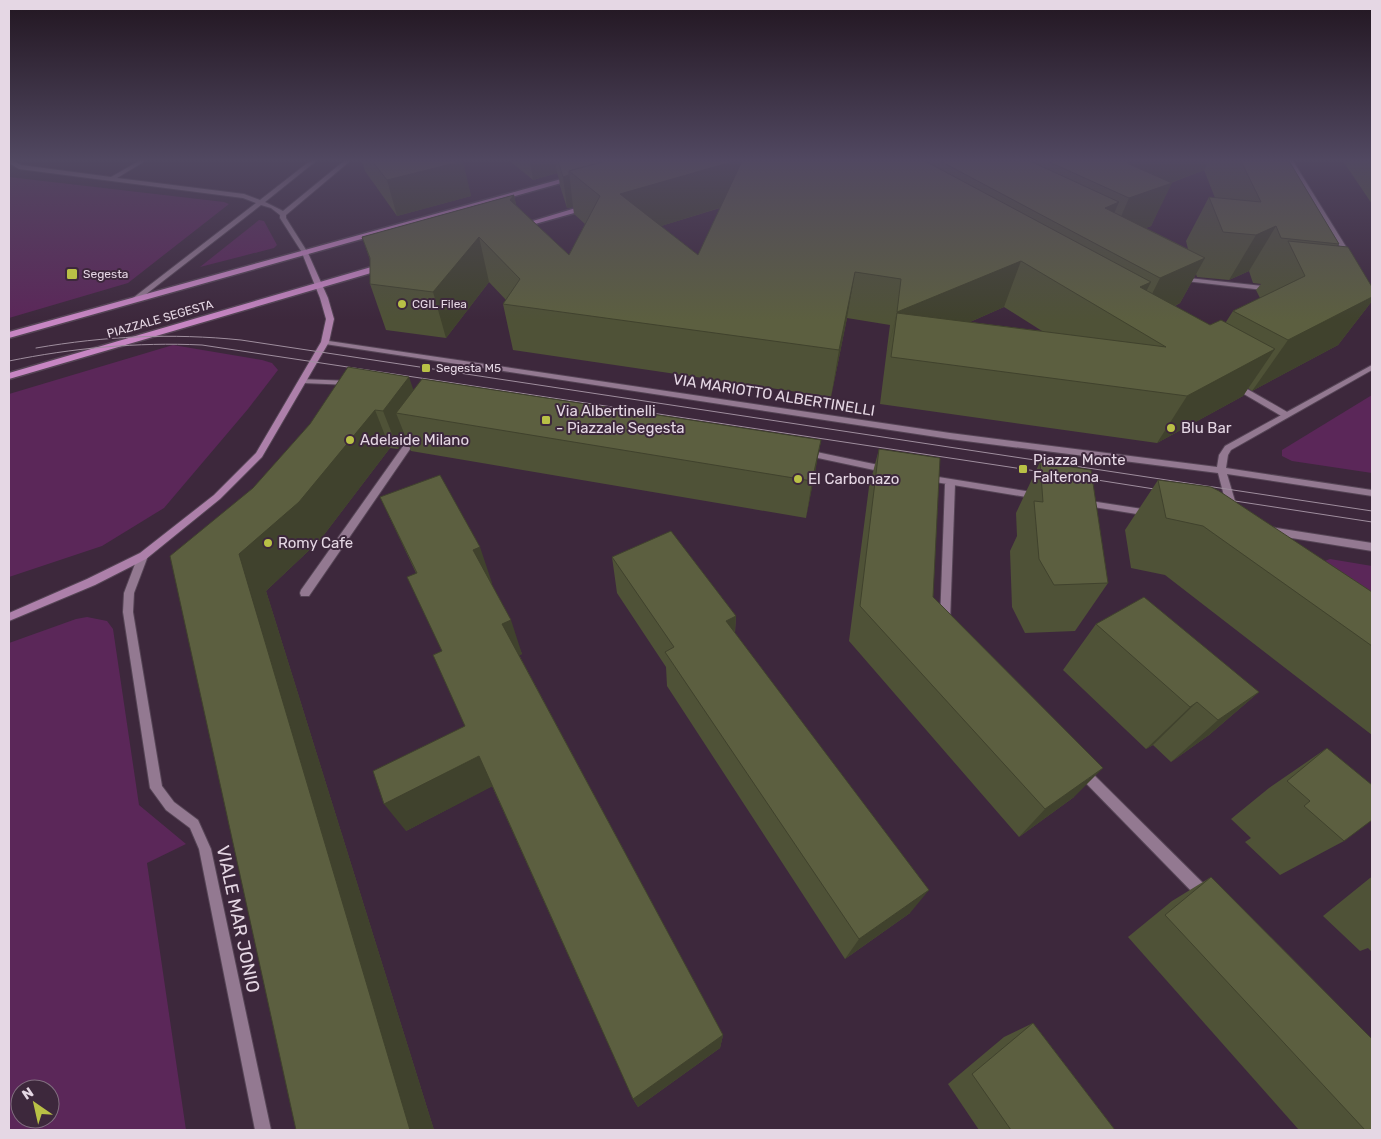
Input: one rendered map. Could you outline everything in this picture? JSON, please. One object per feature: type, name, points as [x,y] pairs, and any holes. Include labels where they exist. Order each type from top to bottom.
[{"type":"main road","name":"PIAZZALE SEGESTA","points":[[9,335],[444,214]]},
{"type":"main road","points":[[508,230],[561,214]]},
{"type":"main road","points":[[362,237],[368,244]]},
{"type":"main road","name":"PIAZZALE SEGESTA","points":[[9,376],[319,285],[383,262],[395,263]]},
{"type":"street","name":"PIAZZALE SEGESTA","points":[[136,300],[244,214]]},
{"type":"street","points":[[9,616],[91,582],[143,556],[217,497],[259,455],[324,342],[330,319],[319,285],[304,253],[283,218],[283,214]]},
{"type":"street","points":[[1323,214],[1357,269]]},
{"type":"street","points":[[1170,278],[1277,289]]},
{"type":"street","name":"VIA MARIOTTO ALBERTINELLI","points":[[324,342],[950,436],[1220,470]]},
{"type":"street","points":[[1234,518],[1220,470],[1222,454],[1228,448],[1372,367]]},
{"type":"street","points":[[1224,379],[1286,415]]},
{"type":"street","points":[[303,381],[360,384]]},
{"type":"street","points":[[305,593],[424,423]]},
{"type":"street","points":[[799,451],[901,473]]},
{"type":"street","points":[[1220,470],[1372,493]]},
{"type":"street","points":[[920,477],[950,484],[1046,498]]},
{"type":"street","points":[[945,632],[950,484]]},
{"type":"street","points":[[1074,502],[1161,514]]},
{"type":"street","points":[[1256,529],[1372,547]]},
{"type":"street","name":"VIALE MAR JONIO","points":[[143,556],[129,593],[128,612],[156,788],[170,806],[194,824],[205,849],[263,1130]]},
{"type":"street","points":[[1071,760],[1211,901]]},
{"type":"shaded area","points":[[9,214],[216,214],[128,283],[9,318]]},
{"type":"shaded area","points":[[259,220],[264,221],[277,245],[274,248],[200,267]]},
{"type":"shaded area","points":[[173,345],[262,360],[272,363],[278,370],[248,409],[164,508],[102,546],[9,577],[9,394]]},
{"type":"shaded area","points":[[1372,395],[1372,473],[1292,461],[1282,456],[1282,450]]},
{"type":"shaded area","points":[[1330,559],[1372,566],[1372,602],[1322,562]]},
{"type":"shaded area","points":[[87,617],[107,621],[113,629],[139,805],[186,844],[147,863],[186,1130],[9,1130],[9,643],[76,619]]},
{"type":"building","points":[[445,214],[525,214],[569,255],[590,214],[646,214],[698,255],[717,214],[1024,214],[1151,282],[1140,287],[1210,325],[1221,320],[1275,349],[1187,396],[891,357],[897,313],[1166,347],[1021,261],[897,312],[901,279],[855,272],[839,350],[503,304],[520,279],[479,237],[433,292],[370,284],[370,258],[362,237]]},
{"type":"building","points":[[1040,214],[1117,214],[1205,258],[1160,278]]},
{"type":"building","points":[[1216,214],[1321,214],[1339,244],[1281,238],[1276,226],[1256,235],[1223,232]]},
{"type":"building","points":[[1288,241],[1348,247],[1372,287],[1372,297],[1288,340],[1233,311],[1305,276]]},
{"type":"building","points":[[348,367],[409,377],[383,411],[375,410],[299,502],[239,554],[410,1130],[296,1130],[170,556],[253,488],[310,424]]},
{"type":"building","points":[[422,379],[821,440],[812,481],[396,413]]},
{"type":"building","points":[[879,449],[940,458],[933,597],[1103,768],[1045,809],[860,606]]},
{"type":"building","points":[[1040,462],[1091,470],[1108,583],[1054,585],[1039,559],[1034,501],[1043,502]]},
{"type":"building","points":[[440,475],[480,547],[473,550],[511,620],[502,624],[723,1035],[633,1099],[479,756],[384,804],[373,771],[465,726],[433,655],[442,651],[407,577],[417,573],[380,497]]},
{"type":"building","points":[[1158,480],[1211,487],[1219,491],[1372,592],[1372,646],[1203,526],[1166,518]]},
{"type":"building","points":[[671,531],[736,616],[726,621],[929,890],[859,939],[665,652],[674,647],[612,557]]},
{"type":"building","points":[[1144,597],[1259,692],[1218,720],[1197,702],[1190,707],[1096,624]]},
{"type":"building","points":[[1327,748],[1372,785],[1372,820],[1344,841],[1304,806],[1310,801],[1287,781]]},
{"type":"building","points":[[1211,877],[1372,1039],[1372,1130],[1365,1130],[1165,915]]},
{"type":"building","points":[[1033,1023],[1115,1130],[1011,1130],[972,1074]]},
{"type":"tram line","points":[[36,348],[113,338],[138,337],[164,336],[241,340],[1372,511]]},
{"type":"tram line","points":[[9,361],[57,353],[129,345],[202,345],[1049,473]]},
{"type":"tram line","points":[[1078,477],[1167,491]]},
{"type":"tram line","points":[[1222,499],[1372,522]]},
{"type":"place","name":"Segesta","points":[[72,274]]},
{"type":"place","name":"CGIL Filea","points":[[402,304]]},
{"type":"place","name":"Segesta M5","points":[[426,368]]},
{"type":"place","name":"Via Albertinelli - Piazzale Segesta","points":[[546,420]]},
{"type":"place","name":"Blu Bar","points":[[1171,428]]},
{"type":"place","name":"Adelaide Milano","points":[[350,440]]},
{"type":"place","name":"Piazza Monte Falterona","points":[[1023,469]]},
{"type":"place","name":"El Carbonazo","points":[[798,479]]},
{"type":"place","name":"Romy Cafe","points":[[268,543]]}]
